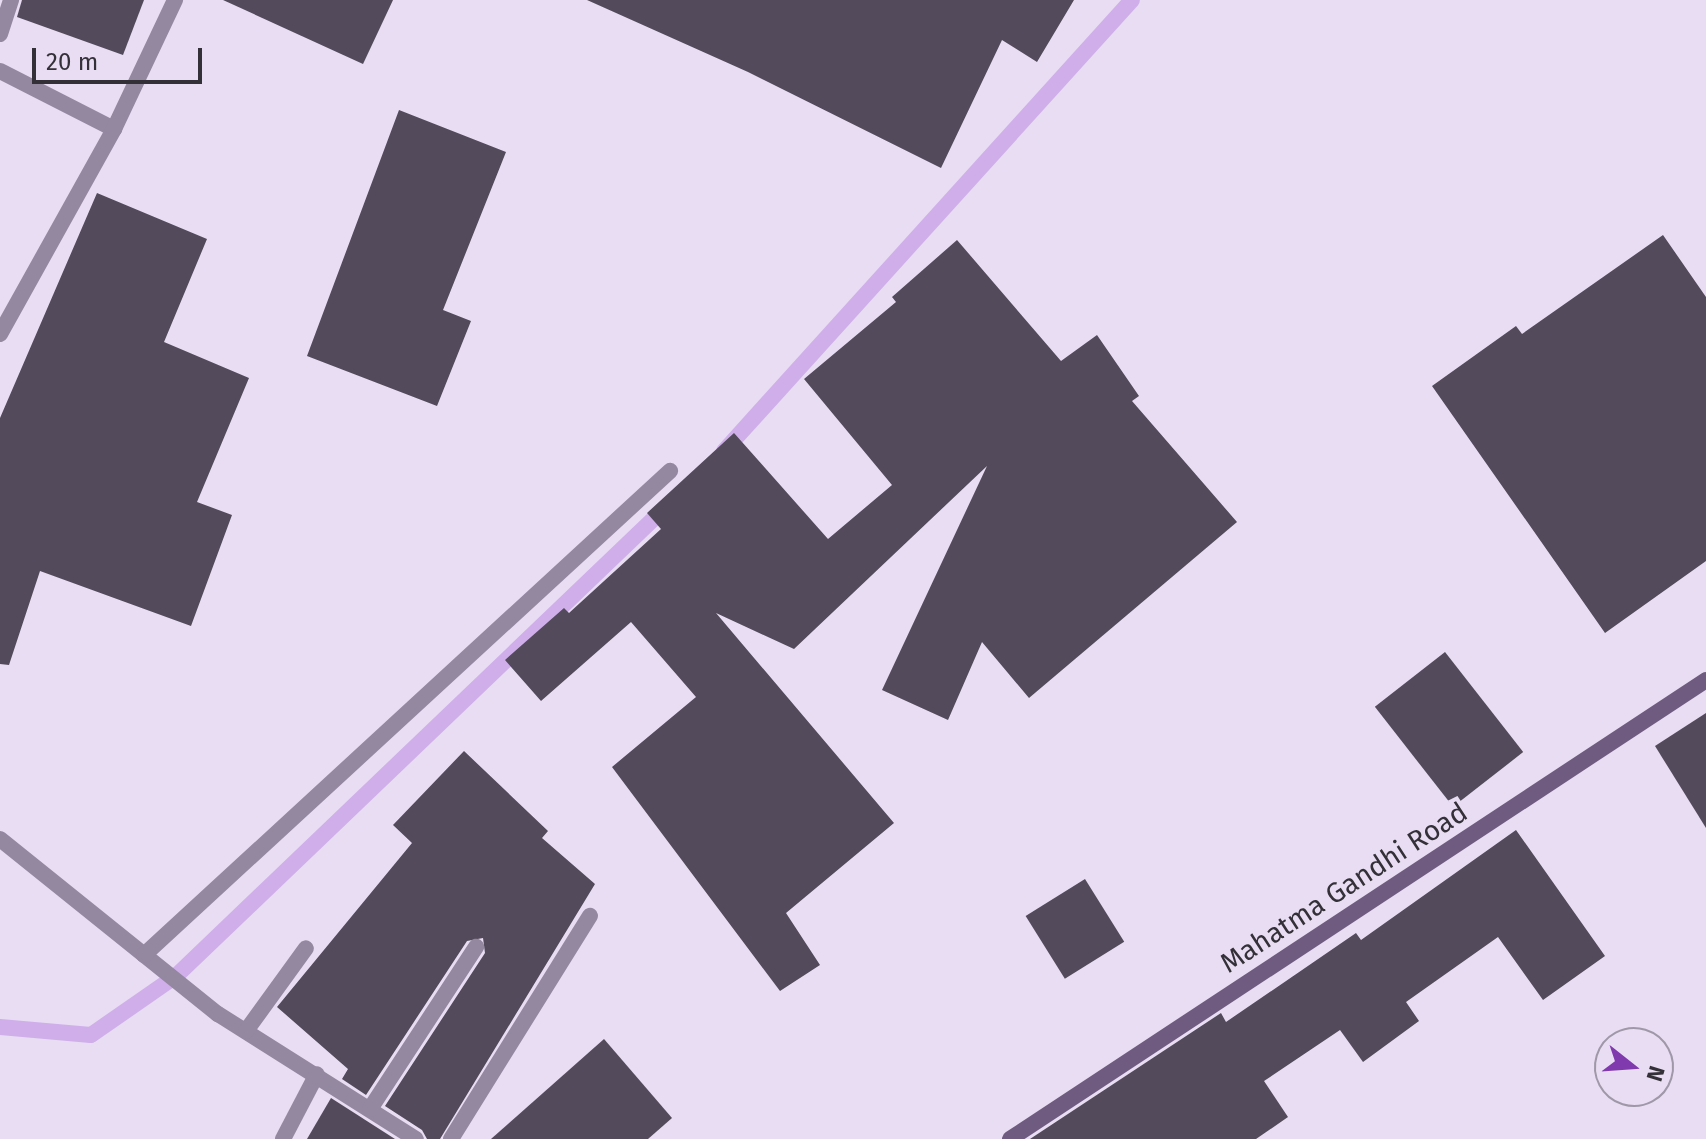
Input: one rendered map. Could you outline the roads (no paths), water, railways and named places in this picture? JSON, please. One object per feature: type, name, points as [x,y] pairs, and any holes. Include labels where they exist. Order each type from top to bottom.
[{"type":"main road","name":"Mahatma Gandhi Road","points":[[1010,1139],[1706,680]]},
{"type":"street","points":[[0,34],[11,0]]},
{"type":"street","points":[[0,334],[114,129],[175,0]]},
{"type":"street","points":[[0,71],[114,129]]},
{"type":"street","points":[[144,955],[670,471]]},
{"type":"street","points":[[0,839],[209,1005],[416,1139]]},
{"type":"street","points":[[451,1139],[590,916]]},
{"type":"street","points":[[370,1109],[476,947]]},
{"type":"street","points":[[246,1031],[306,948]]},
{"type":"street","points":[[283,1139],[317,1074]]},
{"type":"waterway","points":[[724,451],[1132,0]]},
{"type":"waterway","points":[[0,1027],[91,1035],[176,976],[667,506]]}]
